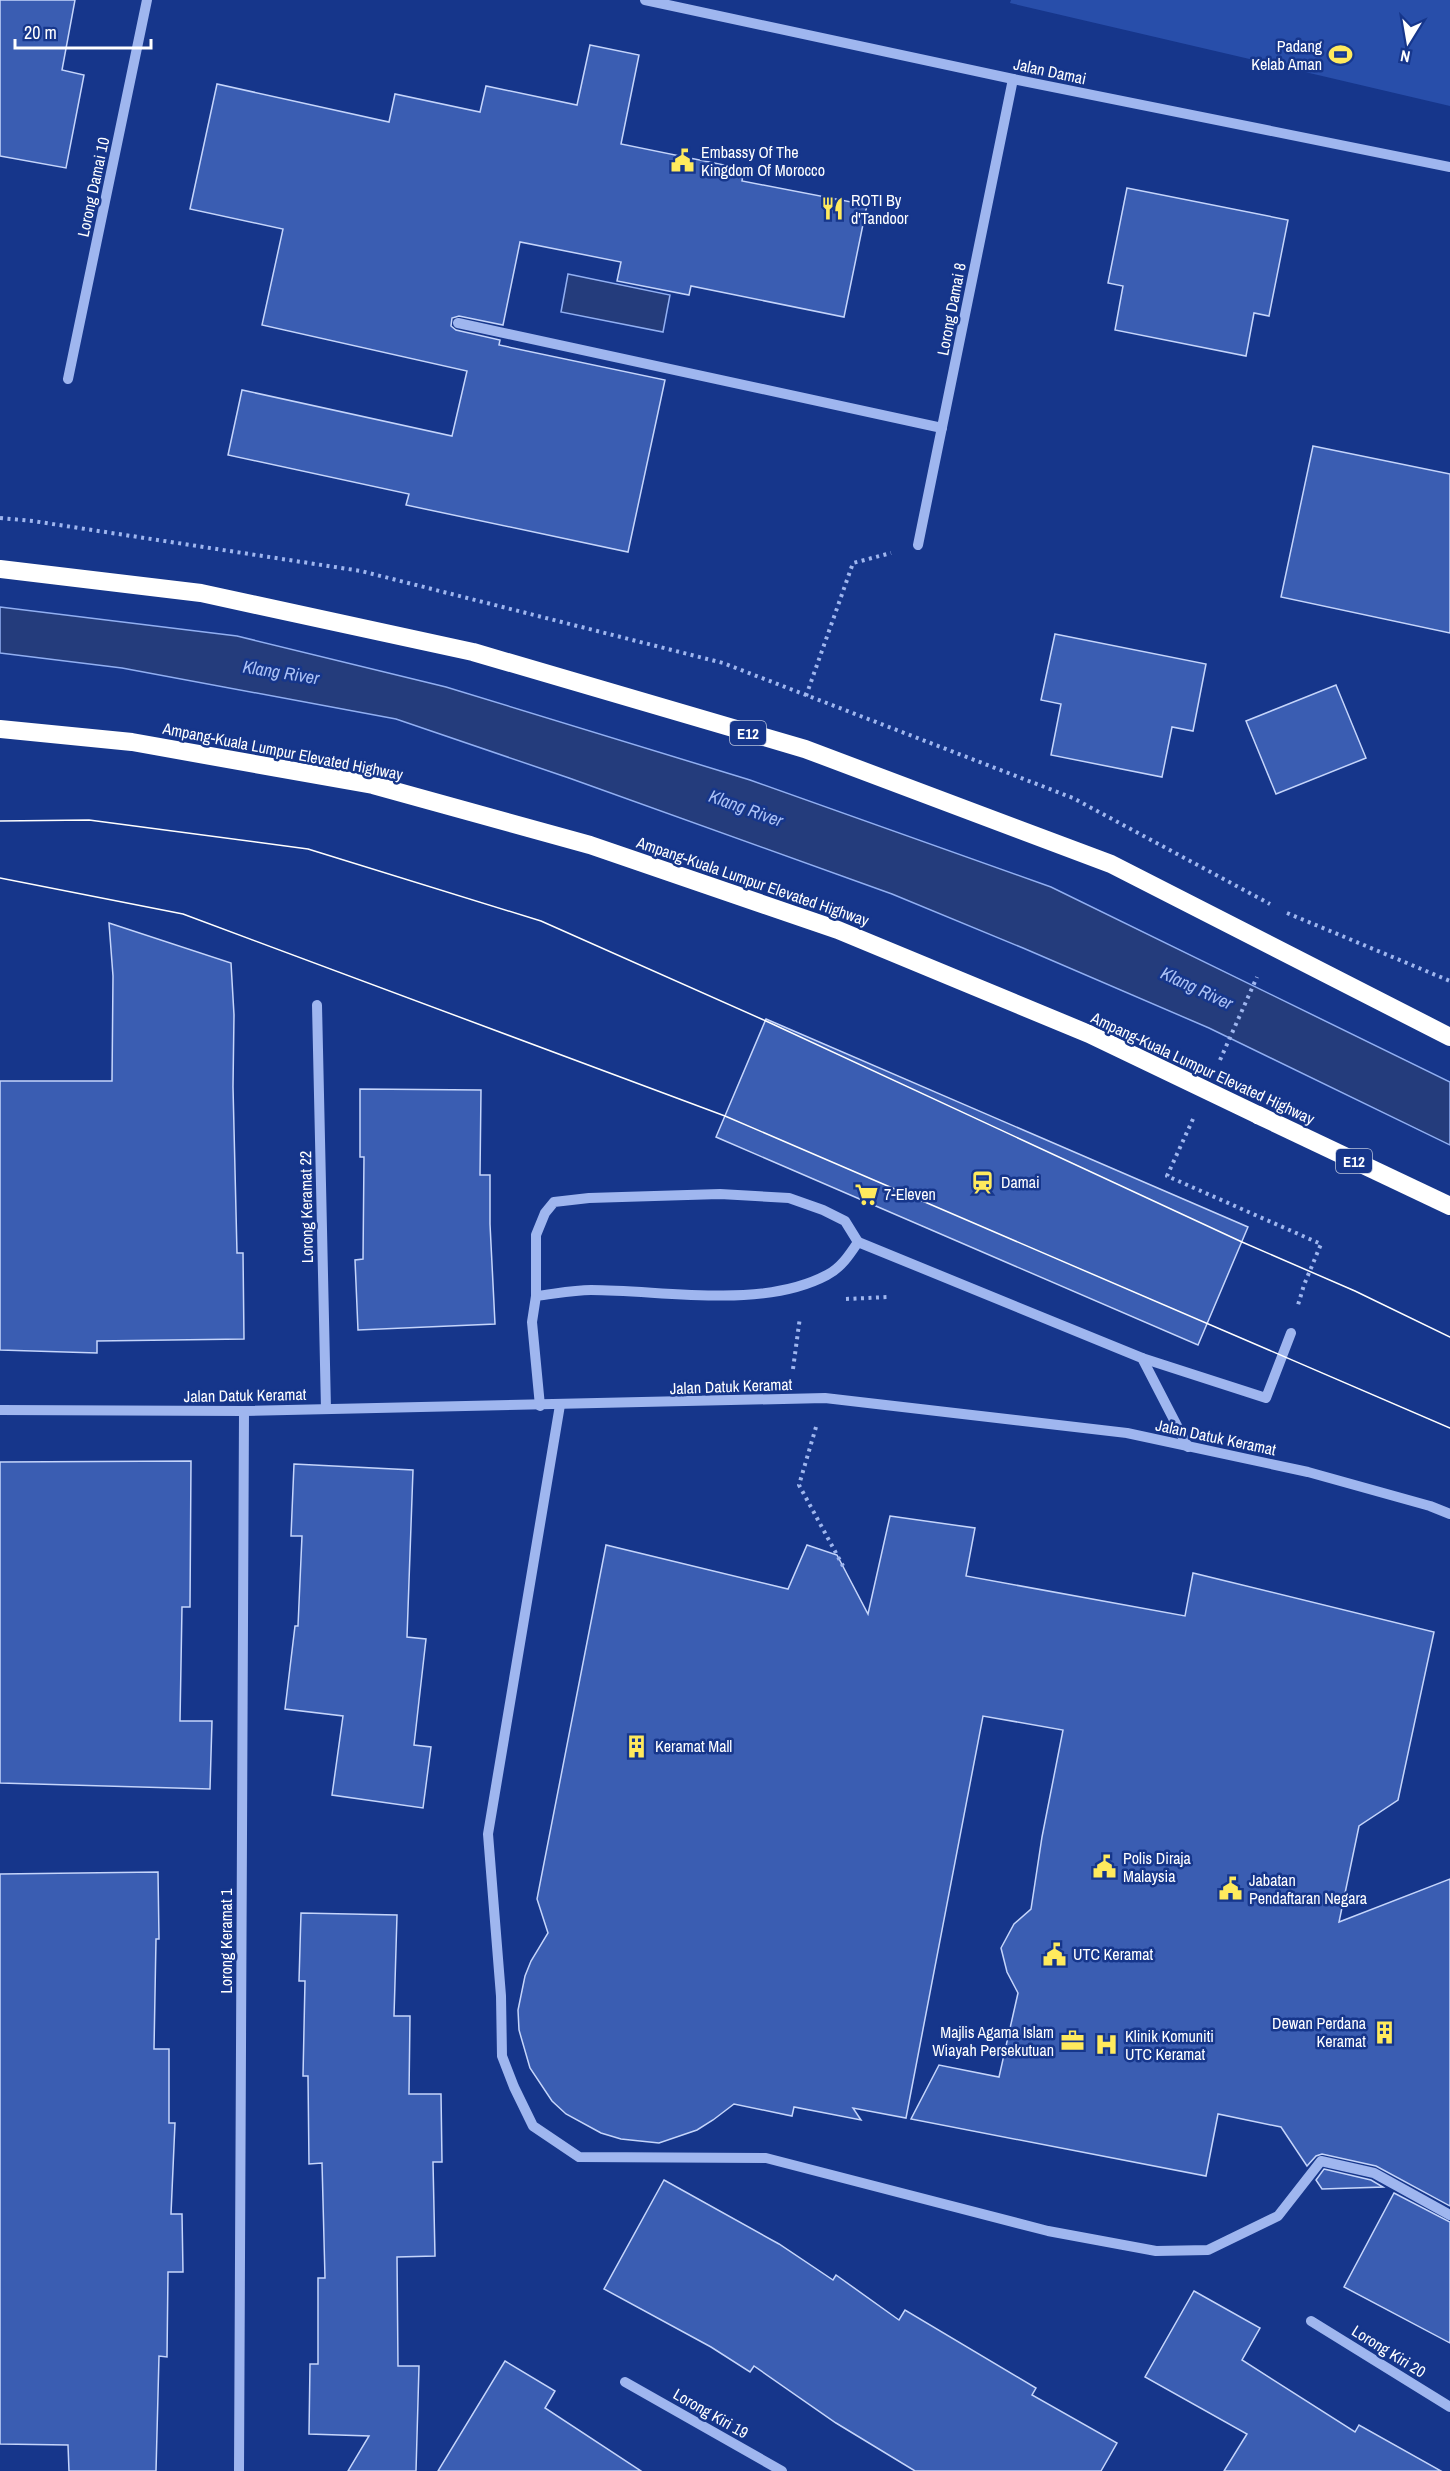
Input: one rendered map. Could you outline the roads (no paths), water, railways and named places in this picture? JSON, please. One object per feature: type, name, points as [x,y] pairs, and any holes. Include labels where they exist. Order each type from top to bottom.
[{"type":"highway","name":"E12","points":[[0,569],[201,593],[462,649],[805,749],[1111,864],[1450,1037]]},
{"type":"highway","name":"Ampang-Kuala Lumpur Elevated Highway","points":[[0,729],[132,742],[373,785],[590,845],[838,930],[1089,1034],[1450,1206]]},
{"type":"street","name":"Lorong Damai 10","points":[[68,379],[147,0]]},
{"type":"street","name":"Jalan Damai","points":[[645,0],[1013,79],[1450,168]]},
{"type":"street","name":"Lorong Damai 8","points":[[918,545],[1013,79]]},
{"type":"street","points":[[458,322],[942,428]]},
{"type":"street","name":"Lorong Keramat 22","points":[[317,1005],[326,1409]]},
{"type":"street","points":[[540,1406],[532,1322],[536,1296],[536,1234],[545,1213],[554,1202],[589,1198],[720,1194],[789,1198],[824,1210],[845,1221],[858,1242],[1142,1358],[1266,1398],[1291,1333]]},
{"type":"street","points":[[536,1296],[590,1290],[692,1295],[752,1294],[800,1286],[829,1275],[849,1256],[858,1242]]},
{"type":"street","points":[[1142,1358],[1188,1447]]},
{"type":"street","name":"Jalan Datuk Keramat","points":[[0,1410],[244,1412],[825,1398],[1127,1433],[1308,1472],[1430,1506],[1450,1514]]},
{"type":"street","points":[[560,1405],[488,1834],[501,1996],[502,2056],[533,2126],[579,2157],[766,2158],[1048,2231],[1156,2251],[1208,2250],[1278,2216],[1321,2161],[1374,2173],[1450,2215]]},
{"type":"street","name":"Lorong Keramat 1","points":[[238,2471],[244,1412]]},
{"type":"street","name":"Lorong Kiri 20","points":[[1311,2321],[1450,2407]]},
{"type":"street","name":"Lorong Kiri 19","points":[[625,2382],[782,2471]]},
{"type":"water","points":[[568,274],[670,295],[663,332],[561,312]]},
{"type":"water","name":"Klang River","points":[[0,607],[237,636],[446,687],[750,780],[1051,887],[1450,1082],[1450,1145],[1209,1028],[892,894],[569,778],[396,719],[122,668],[0,653]]},
{"type":"tram line","points":[[0,821],[89,820],[308,849],[541,921],[766,1021],[1242,1242],[1355,1291],[1450,1337]]},
{"type":"tram line","points":[[0,878],[183,914],[725,1116],[1450,1428]]},
{"type":"place","name":"Padang Kelab Aman","points":[[1340,55]]},
{"type":"place","name":"Embassy Of The Kingdom Of Morocco","points":[[683,161]]},
{"type":"place","name":"ROTI By d'Tandoor","points":[[833,209]]},
{"type":"place","name":"Damai","points":[[983,1182]]},
{"type":"place","name":"7-Eleven","points":[[866,1194]]},
{"type":"place","name":"Keramat Mall","points":[[637,1746]]},
{"type":"place","name":"Polis Diraja Malaysia","points":[[1105,1867]]},
{"type":"place","name":"Jabatan Pendaftaran Negara","points":[[1231,1889]]},
{"type":"place","name":"UTC Keramat","points":[[1055,1954]]},
{"type":"place","name":"Dewan Perdana Keramat","points":[[1384,2032]]},
{"type":"place","name":"Majlis Agama Islam Wiayah Persekutuan","points":[[1072,2041]]},
{"type":"place","name":"Klinik Komuniti UTC Keramat","points":[[1107,2045]]}]
